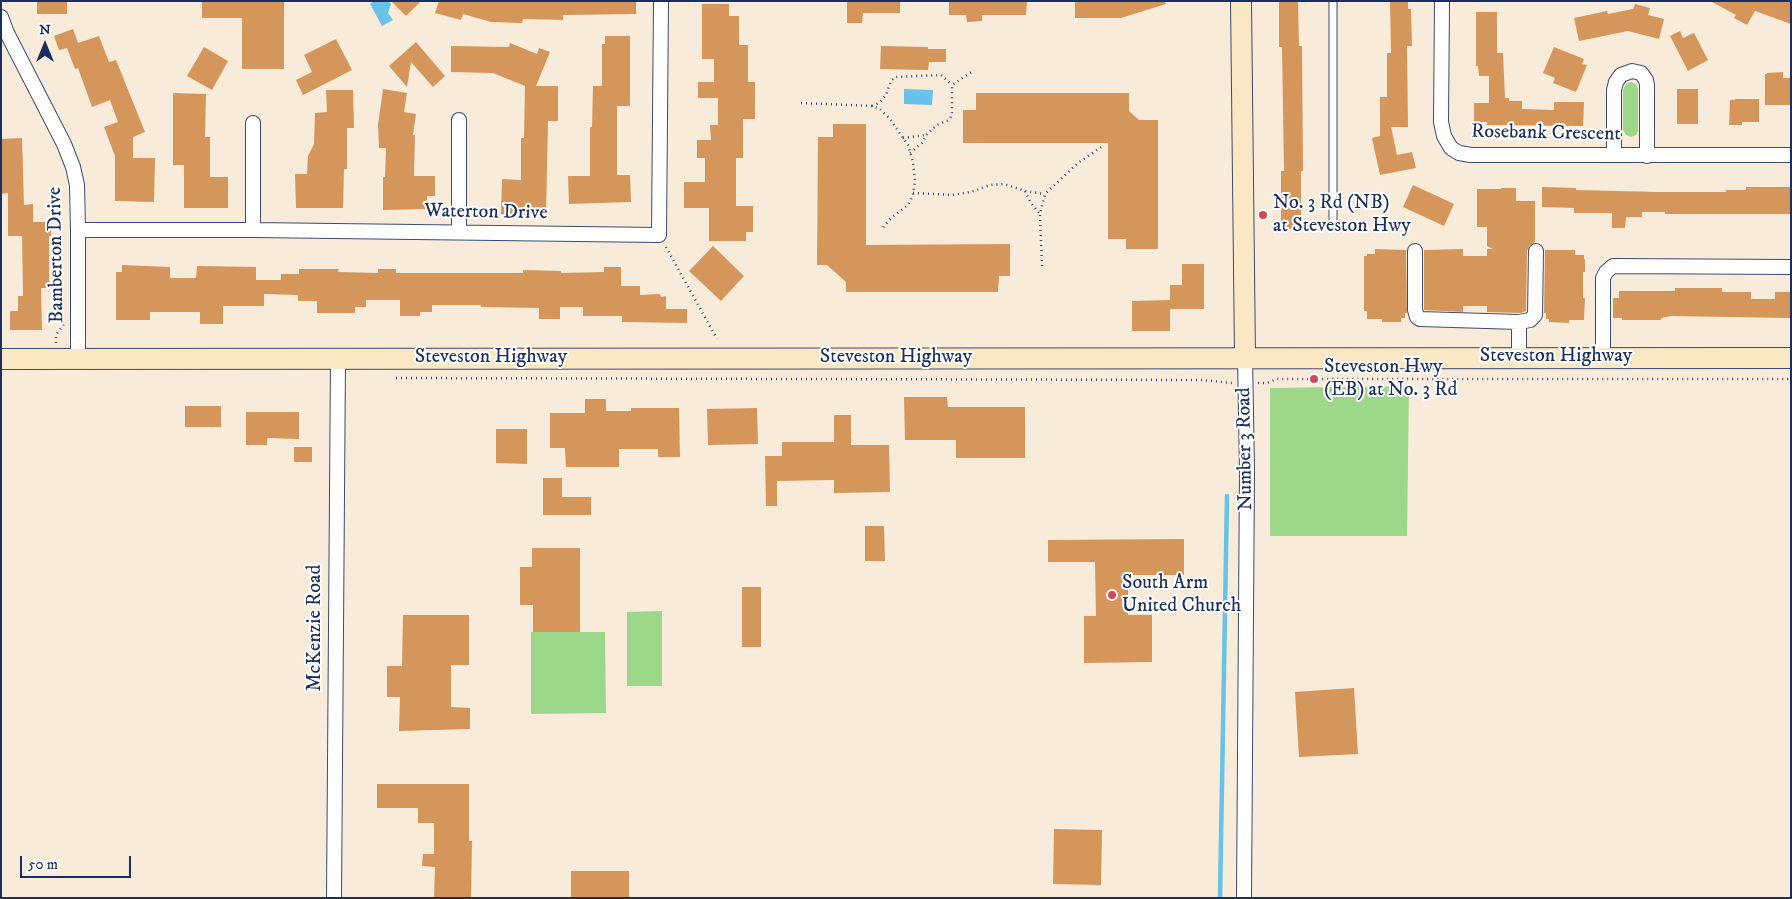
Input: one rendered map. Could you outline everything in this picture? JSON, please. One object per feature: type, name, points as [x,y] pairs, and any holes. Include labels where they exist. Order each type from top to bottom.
[{"type":"main road","name":"Number 3 Road","points":[[1241,1],[1245,358]]},
{"type":"main road","name":"Steveston Highway","points":[[1,359],[1791,358]]},
{"type":"street","points":[[659,235],[660,1]]},
{"type":"street","name":"Rosebank Crescent","points":[[1442,1],[1442,122],[1444,136],[1451,148],[1459,153],[1471,155],[1791,155]]},
{"type":"street","name":"Bamberton Drive","points":[[1,17],[7,33],[74,167],[77,185],[78,230],[78,358]]},
{"type":"street","points":[[1614,155],[1614,90],[1621,74],[1632,70],[1641,73],[1647,85],[1647,156]]},
{"type":"street","points":[[459,120],[459,232]]},
{"type":"street","points":[[253,123],[253,230]]},
{"type":"street","name":"Waterton Drive","points":[[78,230],[253,230],[659,235]]},
{"type":"street","points":[[1415,251],[1415,310],[1420,320],[1519,322],[1530,320],[1535,315],[1536,251]]},
{"type":"street","points":[[1603,357],[1603,278],[1609,268],[1616,266],[1791,267]]},
{"type":"street","points":[[1519,322],[1519,357]]},
{"type":"street","name":"McKenzie Road","points":[[334,898],[338,358]]},
{"type":"street","name":"Number 3 Road","points":[[1244,898],[1248,470],[1245,358]]},
{"type":"lane","points":[[1333,1],[1333,224]]},
{"type":"path","points":[[952,85],[973,71]]},
{"type":"path","points":[[872,106],[879,103],[886,95],[891,81],[895,77],[942,76],[952,85],[952,115],[950,120],[936,125],[926,135],[922,143],[910,153]]},
{"type":"path","points":[[801,103],[872,106],[880,109],[890,119],[903,138],[910,153],[915,181],[913,192],[908,205],[881,230]]},
{"type":"path","points":[[903,138],[926,135]]},
{"type":"path","points":[[1042,266],[1040,214],[1045,194],[1078,163],[1103,146]]},
{"type":"path","points":[[913,192],[952,195],[971,192],[990,185],[1004,184],[1025,191],[1045,194]]},
{"type":"path","points":[[1025,191],[1031,203],[1040,214]]},
{"type":"path","points":[[659,235],[717,339]]},
{"type":"path","points":[[388,378],[1193,380],[1221,383]]},
{"type":"path","points":[[1267,383],[1277,379],[1791,379]]},
{"type":"green space","points":[[1631,82],[1636,84],[1638,89],[1638,131],[1636,135],[1631,137],[1626,135],[1623,130],[1623,90],[1626,84]]},
{"type":"green space","points":[[1409,386],[1407,536],[1270,536],[1270,388]]},
{"type":"green space","points":[[662,611],[662,686],[627,686],[627,612]]},
{"type":"green space","points":[[531,632],[605,632],[606,713],[531,714]]},
{"type":"water","points":[[374,1],[388,1],[391,4],[388,13],[393,20],[382,26],[370,4]]},
{"type":"water","points":[[904,89],[933,90],[932,105],[904,104]]},
{"type":"building","points":[[37,1],[67,1],[67,14],[37,14]]},
{"type":"building","points":[[202,1],[284,1],[284,69],[242,69],[242,18],[202,18]]},
{"type":"building","points":[[391,1],[421,1],[406,16]]},
{"type":"building","points":[[439,1],[636,1],[636,14],[563,15],[563,20],[523,19],[522,23],[491,22],[463,14],[461,20],[435,13]]},
{"type":"building","points":[[847,1],[900,1],[900,13],[863,13],[862,23],[847,23]]},
{"type":"building","points":[[949,1],[1027,1],[1026,15],[982,15],[982,21],[967,22],[966,15],[949,15]]},
{"type":"building","points":[[1075,1],[1165,1],[1166,4],[1121,18],[1075,18]]},
{"type":"building","points":[[1279,1],[1298,1],[1299,46],[1302,46],[1303,171],[1301,171],[1301,229],[1281,229],[1281,171],[1284,171],[1282,47],[1279,47]]},
{"type":"building","points":[[1390,1],[1408,1],[1408,9],[1411,9],[1412,46],[1407,46],[1408,127],[1391,127],[1397,155],[1412,152],[1416,168],[1380,175],[1372,138],[1380,136],[1380,97],[1387,97],[1387,53],[1391,53]]},
{"type":"building","points":[[1710,1],[1791,1],[1791,24],[1755,11],[1747,25],[1734,18],[1736,15]]},
{"type":"building","points":[[702,4],[729,4],[729,16],[739,16],[739,45],[748,45],[748,82],[755,82],[755,119],[743,119],[743,158],[736,158],[736,206],[753,206],[753,232],[746,232],[746,241],[709,241],[709,208],[684,208],[684,182],[705,182],[705,158],[697,158],[697,140],[711,140],[710,125],[718,125],[718,98],[698,98],[698,82],[714,82],[714,59],[702,59]]},
{"type":"building","points":[[1635,4],[1650,8],[1648,15],[1664,19],[1659,39],[1628,31],[1579,41],[1574,18],[1607,11],[1608,14],[1633,9]]},
{"type":"building","points":[[1476,12],[1497,12],[1497,53],[1503,53],[1505,98],[1509,98],[1509,101],[1522,101],[1522,109],[1554,110],[1554,102],[1584,102],[1583,126],[1487,125],[1487,122],[1474,122],[1474,103],[1489,103],[1489,76],[1479,76],[1478,66],[1476,66]]},
{"type":"building","points":[[73,29],[78,43],[99,36],[109,62],[116,60],[145,132],[133,137],[133,158],[155,158],[154,202],[115,201],[115,156],[104,127],[118,122],[110,100],[92,107],[78,68],[75,69],[67,48],[59,50],[54,36]]},
{"type":"building","points":[[1680,31],[1683,38],[1694,33],[1708,60],[1688,71],[1670,36]]},
{"type":"building","points":[[605,36],[630,36],[630,106],[617,106],[617,175],[630,175],[631,202],[569,204],[568,176],[590,176],[590,127],[592,127],[593,86],[602,86],[602,44],[605,44]]},
{"type":"building","points":[[336,39],[352,70],[303,95],[296,80],[312,72],[304,55]]},
{"type":"building","points":[[416,42],[445,76],[433,87],[411,62],[407,87],[389,66]]},
{"type":"building","points":[[510,43],[537,54],[539,48],[550,52],[536,86],[558,86],[558,121],[548,121],[546,215],[501,214],[502,179],[521,180],[521,138],[524,138],[525,86],[493,73],[451,72],[451,46],[509,47]]},
{"type":"building","points":[[881,46],[946,49],[946,62],[929,62],[928,70],[880,69]]},
{"type":"building","points":[[204,47],[228,61],[212,90],[187,76]]},
{"type":"building","points":[[1554,47],[1584,59],[1582,64],[1587,65],[1576,92],[1553,83],[1555,78],[1543,73]]},
{"type":"building","points":[[1783,72],[1783,78],[1791,78],[1791,105],[1765,105],[1765,74]]},
{"type":"building","points":[[383,89],[407,93],[404,112],[416,114],[413,135],[415,135],[414,176],[435,176],[435,196],[427,196],[427,209],[383,210],[383,177],[385,177],[386,148],[379,148],[378,125]]},
{"type":"building","points":[[1677,89],[1698,89],[1698,124],[1677,124]]},
{"type":"building","points":[[326,90],[353,90],[354,128],[347,128],[347,169],[344,169],[343,208],[296,208],[295,174],[307,174],[308,156],[314,144],[315,113],[327,112]]},
{"type":"building","points":[[173,93],[206,94],[205,137],[210,137],[210,177],[228,177],[228,208],[184,208],[184,165],[173,165]]},
{"type":"building","points":[[976,93],[1129,93],[1129,111],[1139,120],[1158,120],[1158,249],[1126,249],[1126,239],[1108,239],[1108,143],[963,143],[963,110],[976,110]]},
{"type":"building","points":[[1759,99],[1759,122],[1742,122],[1742,125],[1729,125],[1730,100]]},
{"type":"building","points":[[833,124],[866,124],[866,245],[1010,244],[1010,276],[999,276],[998,292],[846,292],[846,282],[827,265],[817,265],[818,137],[833,137]]},
{"type":"building","points":[[22,138],[24,205],[33,204],[33,222],[51,222],[51,236],[49,236],[49,288],[41,288],[42,330],[10,330],[10,311],[18,311],[18,296],[23,296],[22,236],[8,236],[8,193],[1,194],[1,139]]},
{"type":"building","points":[[1413,185],[1454,204],[1444,226],[1403,207]]},
{"type":"building","points":[[1542,187],[1576,188],[1576,190],[1726,192],[1726,190],[1746,190],[1746,187],[1791,187],[1791,214],[1665,214],[1665,212],[1642,212],[1642,217],[1626,217],[1625,228],[1612,228],[1612,213],[1574,213],[1574,208],[1542,207]]},
{"type":"building","points":[[1516,188],[1516,201],[1535,201],[1535,242],[1529,246],[1527,251],[1526,311],[1521,313],[1487,312],[1487,306],[1463,306],[1463,312],[1424,310],[1424,250],[1463,249],[1463,256],[1487,256],[1487,249],[1493,249],[1487,246],[1487,227],[1477,227],[1477,189]]},
{"type":"building","points":[[713,246],[744,276],[721,301],[689,271]]},
{"type":"building","points":[[1375,249],[1406,250],[1407,313],[1405,313],[1405,318],[1401,318],[1401,322],[1382,322],[1382,319],[1367,319],[1367,311],[1364,311],[1364,256],[1375,254]]},
{"type":"building","points":[[1545,250],[1575,250],[1575,255],[1584,255],[1584,320],[1569,320],[1569,323],[1549,322],[1549,319],[1546,319],[1546,313],[1544,313]]},
{"type":"building","points":[[1182,264],[1204,264],[1204,309],[1170,309],[1170,285],[1182,285]]},
{"type":"building","points":[[122,265],[170,267],[170,278],[196,278],[197,266],[256,267],[256,280],[281,280],[281,274],[299,274],[299,269],[339,269],[338,272],[378,273],[378,269],[396,269],[396,273],[523,273],[523,270],[561,271],[561,273],[604,272],[604,267],[621,267],[621,286],[640,286],[640,295],[660,294],[661,297],[666,296],[666,309],[687,309],[687,323],[622,322],[622,316],[583,316],[583,307],[560,307],[560,319],[539,319],[539,308],[481,307],[481,305],[432,305],[432,312],[420,312],[420,316],[400,316],[400,300],[366,300],[366,307],[355,307],[355,313],[317,313],[317,301],[298,301],[298,295],[264,294],[264,306],[223,306],[223,324],[200,324],[200,312],[150,312],[150,320],[116,320],[116,272],[122,272]]},
{"type":"building","points":[[1675,288],[1722,288],[1722,292],[1751,292],[1751,299],[1775,299],[1775,292],[1791,292],[1791,318],[1671,316],[1661,318],[1661,320],[1622,320],[1622,318],[1613,318],[1613,298],[1619,298],[1619,291],[1675,291]]},
{"type":"building","points":[[1170,300],[1170,331],[1132,331],[1132,301]]},
{"type":"building","points":[[904,397],[947,397],[948,407],[1025,407],[1025,458],[956,458],[956,440],[905,440]]},
{"type":"building","points":[[585,399],[606,399],[606,411],[631,411],[631,408],[679,408],[680,457],[658,457],[658,449],[619,449],[619,467],[566,467],[565,448],[550,448],[550,413],[585,413]]},
{"type":"building","points":[[185,406],[221,406],[221,427],[185,427]]},
{"type":"building","points":[[757,408],[758,444],[708,445],[707,409]]},
{"type":"building","points":[[246,412],[299,412],[299,439],[267,438],[267,445],[246,445]]},
{"type":"building","points":[[834,415],[851,415],[851,445],[889,445],[890,492],[834,493],[834,480],[777,481],[777,506],[766,506],[765,456],[782,456],[782,442],[834,442]]},
{"type":"building","points":[[496,429],[527,429],[527,464],[496,463]]},
{"type":"building","points":[[294,447],[312,447],[312,462],[294,462]]},
{"type":"building","points":[[543,478],[562,478],[562,497],[591,497],[591,515],[543,515]]},
{"type":"building","points":[[865,526],[884,526],[885,561],[865,561]]},
{"type":"building","name":"South Arm United Church","points":[[1184,539],[1184,575],[1128,575],[1128,615],[1152,615],[1152,662],[1084,663],[1084,616],[1096,616],[1095,562],[1048,562],[1048,540]]},
{"type":"building","points":[[532,548],[580,548],[580,632],[533,632],[533,605],[520,605],[520,567],[532,567]]},
{"type":"building","points":[[742,587],[761,587],[761,647],[742,647]]},
{"type":"building","points":[[403,615],[469,615],[469,665],[451,665],[451,707],[470,708],[470,729],[399,731],[400,697],[387,697],[387,666],[402,666]]},
{"type":"building","points":[[1354,688],[1358,754],[1299,757],[1295,692]]},
{"type":"building","points":[[377,784],[469,784],[469,841],[472,841],[471,898],[434,898],[435,867],[422,866],[423,854],[434,854],[434,823],[418,823],[418,808],[377,808]]},
{"type":"building","points":[[1054,829],[1102,830],[1101,885],[1053,884]]},
{"type":"building","points":[[571,871],[629,871],[629,898],[571,898]]},
{"type":"waterway","points":[[1220,898],[1227,496]]},
{"type":"place","name":"No. 3 Rd (NB) at Steveston Hwy","points":[[1263,215]]},
{"type":"place","name":"Steveston Hwy (EB) at No. 3 Rd","points":[[1314,379]]},
{"type":"place","name":"South Arm United Church","points":[[1112,595]]}]
